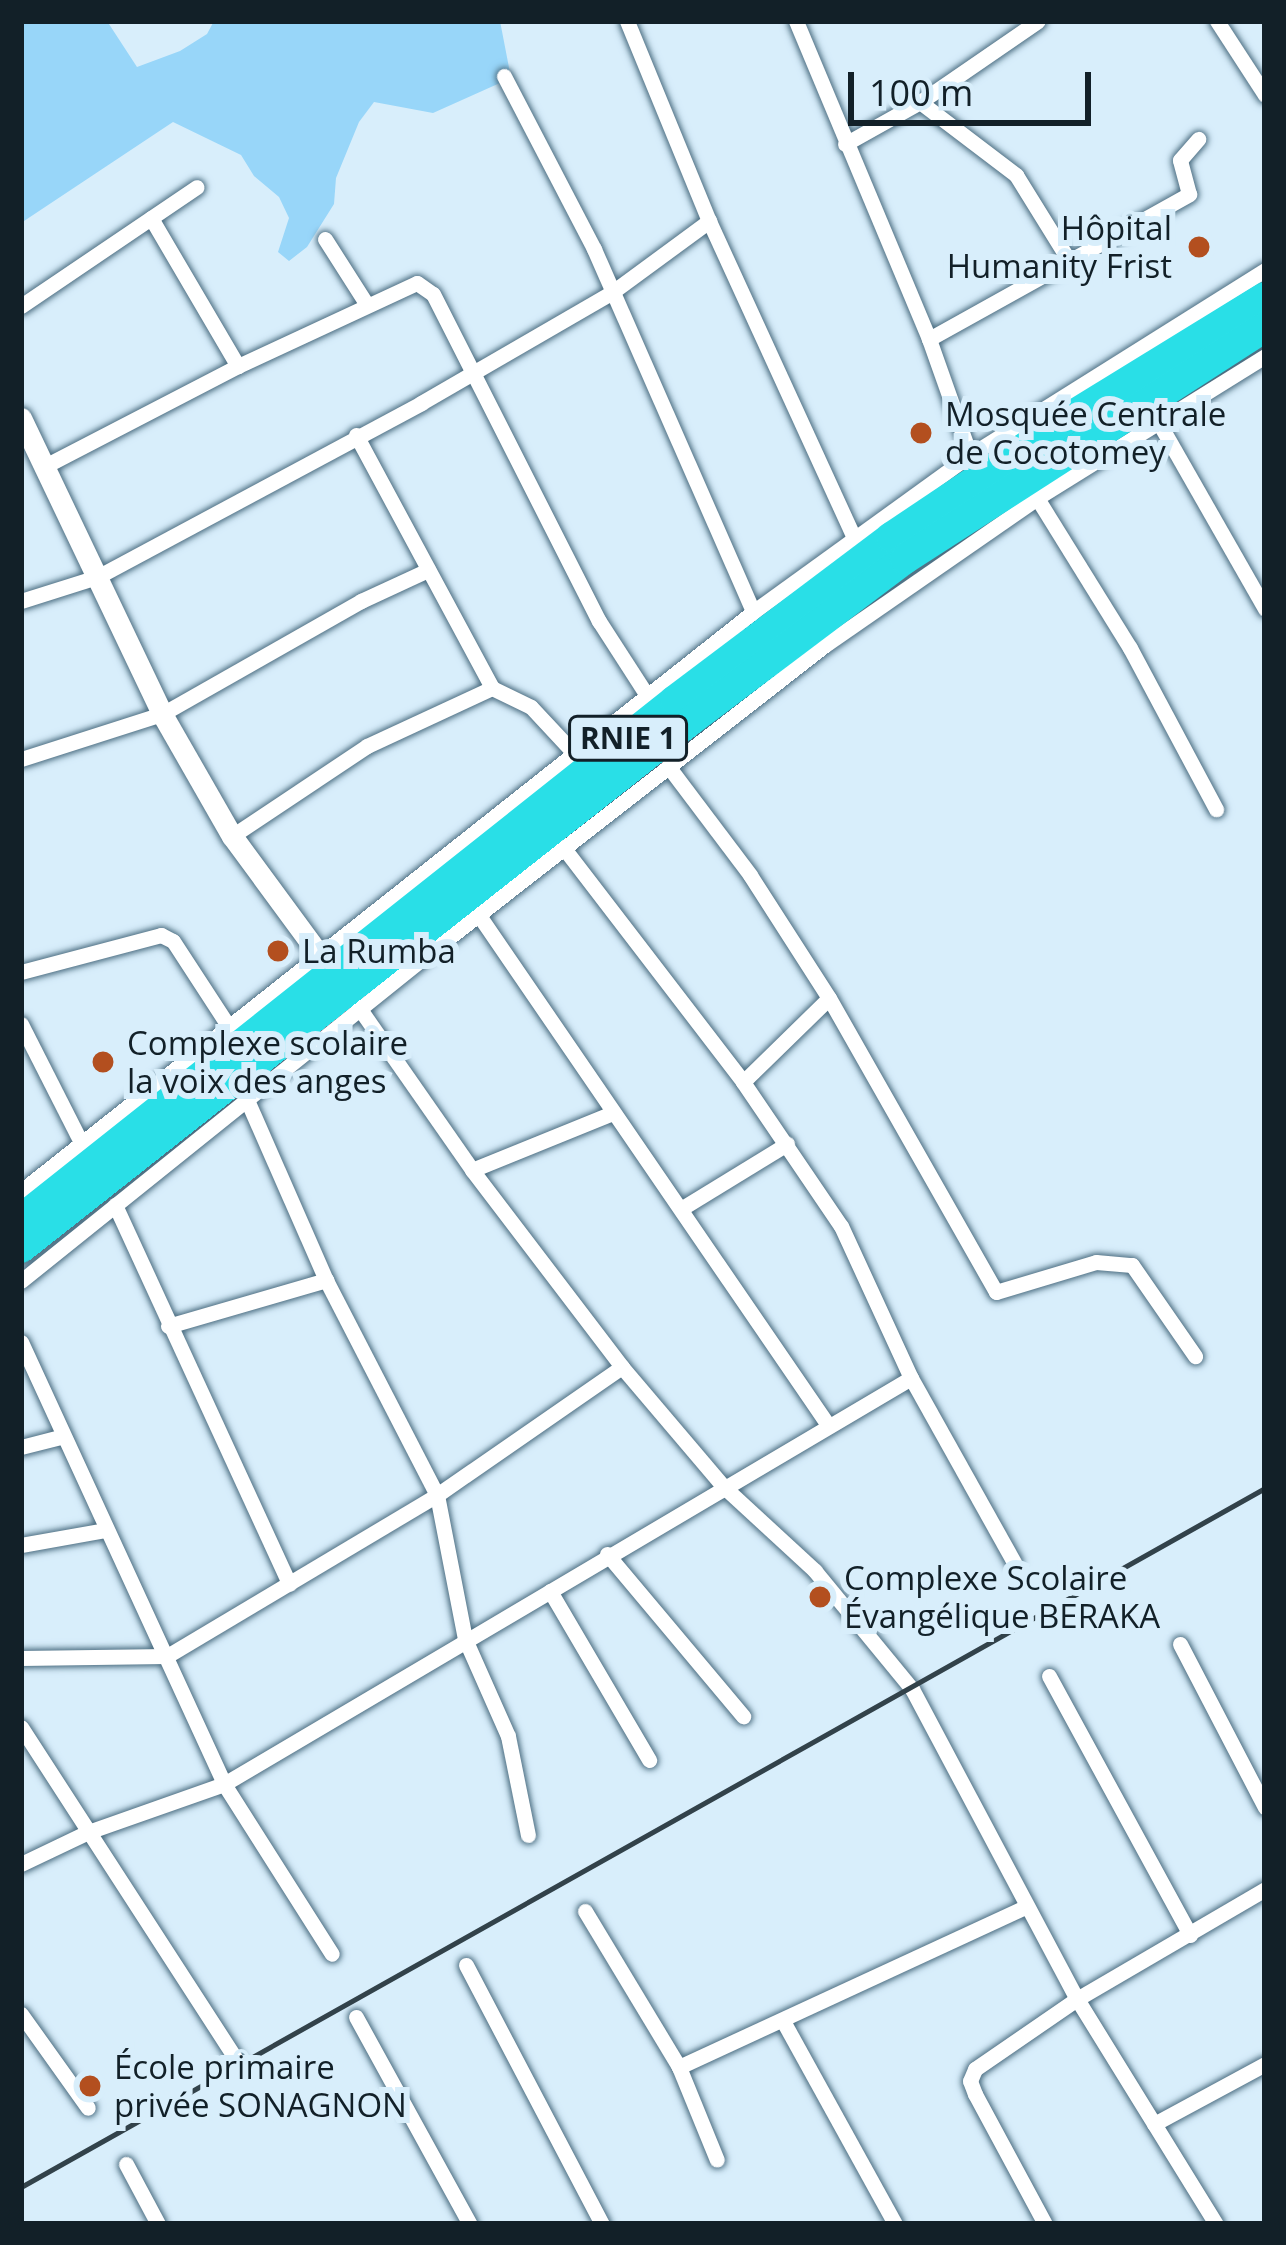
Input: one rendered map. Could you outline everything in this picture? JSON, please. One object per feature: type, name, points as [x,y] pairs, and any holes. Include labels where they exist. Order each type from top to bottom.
[{"type":"highway","name":"RNIE 1","points":[[21,1248],[676,700],[891,537],[1073,415],[1265,297]]},
{"type":"highway","name":"RNIE 1","points":[[21,1220],[905,559],[1265,327]]},
{"type":"main road","points":[[21,418],[162,714],[232,836],[340,984]]},
{"type":"street","points":[[627,21],[709,220],[854,538]]},
{"type":"street","points":[[845,144],[920,103],[1038,21]]},
{"type":"street","points":[[800,22],[845,144],[929,339],[970,455]]},
{"type":"street","points":[[1222,23],[1265,95]]},
{"type":"street","points":[[504,76],[594,249],[754,612]]},
{"type":"street","points":[[920,103],[1016,175],[1070,262]]},
{"type":"street","points":[[929,339],[1189,194],[1180,160],[1198,139]]},
{"type":"street","points":[[21,306],[197,187]]},
{"type":"street","points":[[151,218],[238,366]]},
{"type":"street","points":[[21,601],[98,578],[474,370],[611,293],[709,220]]},
{"type":"street","points":[[325,239],[367,304]]},
{"type":"street","points":[[21,1280],[247,1100],[340,984],[572,752],[970,455],[1265,270]]},
{"type":"street","points":[[45,466],[238,366],[418,283],[433,294],[599,621],[646,694]]},
{"type":"street","points":[[21,1191],[229,1027],[340,984],[478,914],[890,597],[1037,498],[1263,361]]},
{"type":"street","points":[[1159,424],[1265,609]]},
{"type":"street","points":[[356,435],[492,688],[531,707],[572,752]]},
{"type":"street","points":[[1037,498],[1130,648],[1216,808]]},
{"type":"street","points":[[21,759],[162,714],[361,601],[428,570]]},
{"type":"street","points":[[232,836],[367,746],[492,688]]},
{"type":"street","points":[[668,766],[750,875],[829,998],[996,1292],[1096,1262],[1132,1265],[1195,1356]]},
{"type":"street","points":[[563,847],[743,1082],[842,1226],[911,1378],[1014,1562]]},
{"type":"street","points":[[478,914],[610,1114],[684,1207],[828,1425]]},
{"type":"street","points":[[21,972],[161,935],[172,941],[229,1027]]},
{"type":"street","points":[[340,984],[472,1170],[622,1367],[723,1486],[815,1571],[912,1688],[1076,2000],[1216,2224]]},
{"type":"street","points":[[743,1082],[829,998]]},
{"type":"street","points":[[22,1031],[82,1144]]},
{"type":"street","points":[[247,1100],[326,1280],[436,1495],[465,1639],[508,1736],[528,1835]]},
{"type":"street","points":[[472,1170],[610,1114]]},
{"type":"street","points":[[684,1207],[787,1144]]},
{"type":"street","points":[[115,1205],[289,1584]]},
{"type":"street","points":[[168,1326],[326,1280]]},
{"type":"street","points":[[21,1342],[224,1784],[332,1954]]},
{"type":"street","points":[[21,1658],[167,1656],[436,1495],[622,1367]]},
{"type":"street","points":[[21,1864],[88,1832],[224,1784],[911,1378]]},
{"type":"street","points":[[21,1447],[64,1436]]},
{"type":"street","points":[[21,1545],[105,1530]]},
{"type":"street","points":[[608,1554],[743,1716]]},
{"type":"street","points":[[550,1591],[650,1760]]},
{"type":"street","points":[[1180,1644],[1265,1807]]},
{"type":"street","points":[[1049,1676],[1190,1935]]},
{"type":"street","points":[[21,1727],[239,2064]]},
{"type":"street","points":[[1045,2224],[970,2081],[975,2069],[1076,2000],[1265,1889]]},
{"type":"street","points":[[679,2067],[1024,1907]]},
{"type":"street","points":[[585,1911],[679,2067],[717,2160]]},
{"type":"street","points":[[466,1965],[602,2224]]},
{"type":"street","points":[[21,2014],[88,2108]]},
{"type":"street","points":[[356,2017],[470,2224]]},
{"type":"street","points":[[783,2021],[895,2224]]},
{"type":"street","points":[[1154,2124],[1265,2064]]},
{"type":"street","points":[[126,2164],[158,2224]]},
{"type":"shaded area","points":[[21,21],[107,21],[137,67],[180,51],[207,34],[214,21],[500,21],[511,78],[433,113],[374,102],[359,122],[336,178],[334,204],[307,247],[289,261],[278,252],[289,218],[279,197],[254,176],[241,155],[173,122],[21,223]]},
{"type":"railway","points":[[21,2187],[1265,1488]]},
{"type":"place","name":"Hôpital Humanity Frist","points":[[1199,247]]},
{"type":"place","name":"Mosquée Centrale de Cocotomey","points":[[921,433]]},
{"type":"place","name":"La Rumba","points":[[278,951]]},
{"type":"place","name":"Complexe scolaire la voix des anges","points":[[103,1062]]},
{"type":"place","name":"Complexe Scolaire Évangélique BERAKA","points":[[820,1597]]},
{"type":"place","name":"École primaire privée SONAGNON","points":[[90,2086]]}]
